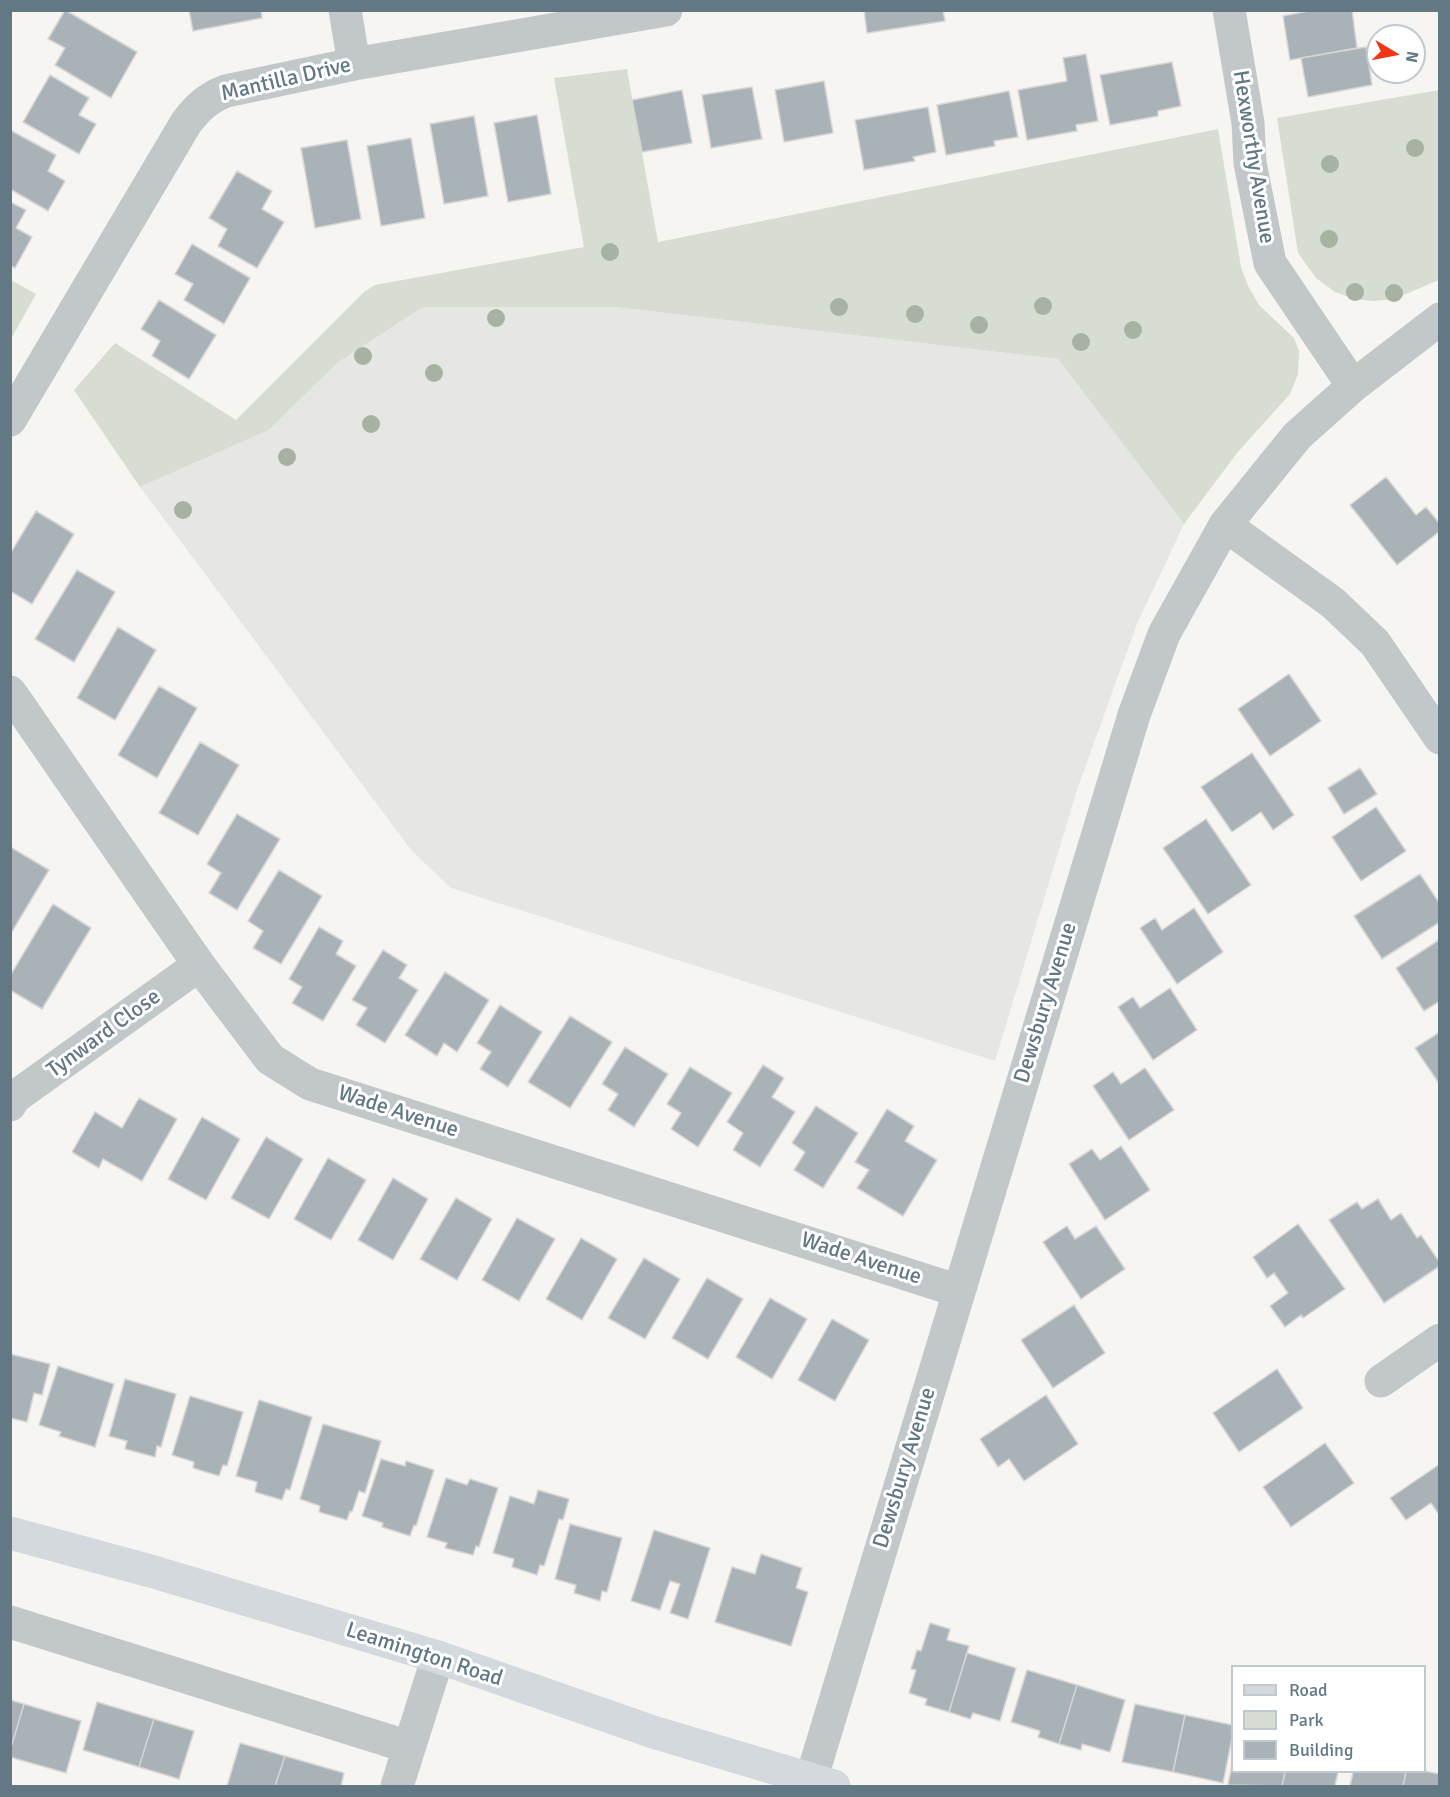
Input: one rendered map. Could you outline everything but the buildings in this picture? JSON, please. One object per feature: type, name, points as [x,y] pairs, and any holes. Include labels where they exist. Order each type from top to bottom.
[{"type":"main road","name":"Leamington Road","points":[[10,1533],[166,1576],[438,1657],[653,1732],[823,1783]]},
{"type":"street","points":[[345,10],[354,64]]},
{"type":"street","name":"Mantilla Drive","points":[[10,420],[186,123],[209,98],[226,91],[354,64],[666,10]]},
{"type":"street","name":"Hexworthy Avenue","points":[[1229,10],[1248,123],[1250,163],[1270,262],[1353,386]]},
{"type":"street","name":"Dewsbury Avenue","points":[[823,1783],[959,1291],[1134,715],[1164,634],[1225,525],[1297,436],[1353,386],[1440,319]]},
{"type":"street","points":[[1225,525],[1333,603],[1375,644],[1440,738]]},
{"type":"street","name":"Wade Avenue","points":[[10,692],[199,965],[270,1059],[310,1084],[959,1291]]},
{"type":"street","name":"Tynward Close","points":[[10,1105],[15,1097],[199,965]]},
{"type":"street","points":[[1381,1381],[1440,1340]]},
{"type":"street","points":[[10,1622],[410,1747]]},
{"type":"street","points":[[397,1786],[438,1657]]},
{"type":"shaded area","points":[[423,307],[615,307],[1058,359],[1184,524],[1137,624],[1078,787],[995,1061],[451,888],[412,851],[140,487],[269,430],[337,363]]},
{"type":"green space","points":[[627,69],[658,242],[1218,129],[1241,267],[1248,286],[1259,305],[1294,338],[1299,351],[1298,374],[1290,394],[1237,453],[1184,524],[1058,359],[615,307],[423,307],[337,363],[269,430],[140,487],[74,390],[115,343],[236,420],[364,292],[375,285],[584,247],[554,78]]},
{"type":"green space","points":[[1439,90],[1439,280],[1394,299],[1374,301],[1354,299],[1335,292],[1316,278],[1298,253],[1277,118]]},
{"type":"green space","points":[[11,280],[36,294],[11,339]]}]
